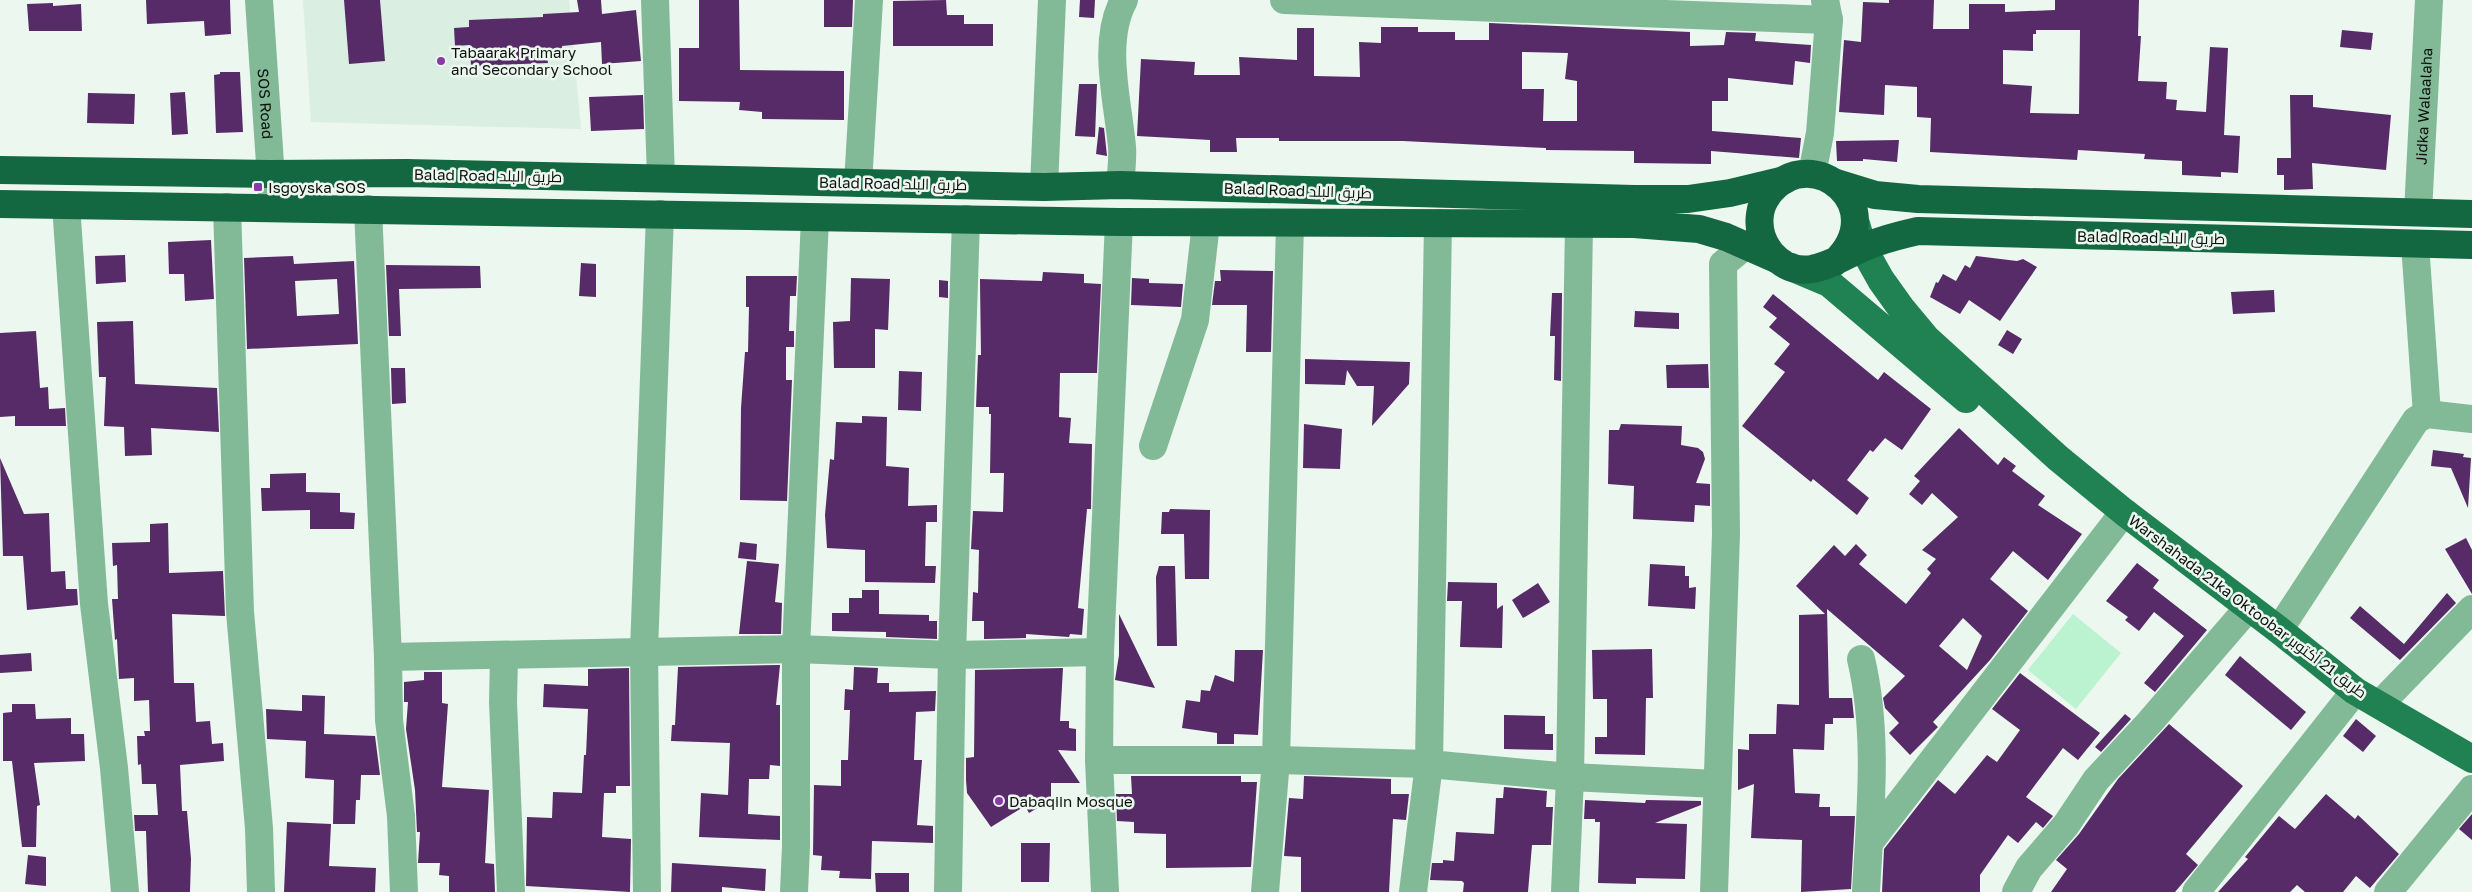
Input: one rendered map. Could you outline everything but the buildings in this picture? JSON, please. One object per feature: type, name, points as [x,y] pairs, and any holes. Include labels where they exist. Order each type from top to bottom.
[{"type":"highway","name":"Balad Road طريق البلد","points":[[0,170],[269,174],[407,173],[1044,187],[1120,185],[1679,199],[1730,193],[1785,180]]},
{"type":"highway","points":[[1783,263],[1765,246],[1760,230],[1760,213],[1766,197],[1776,184],[1791,176],[1824,178],[1847,194],[1854,207],[1859,235]]},
{"type":"highway","name":"Balad Road طريق البلد","points":[[1824,178],[1875,195],[1918,199],[2472,214]]},
{"type":"highway","name":"Balad Road طريق البلد","points":[[0,204],[368,208],[815,218],[1119,222],[1634,224],[1699,229],[1746,245],[1783,263],[1814,269],[1835,262],[1859,235],[1887,238],[1918,231],[2472,245]]},
{"type":"main road","points":[[1859,235],[1901,308],[1926,338],[2058,458]]},
{"type":"main road","points":[[1783,263],[1829,283],[1962,397],[2058,458]]},
{"type":"main road","name":"Warshahada 21ka Oktoobar طريق 21 أكتوبر","points":[[2058,458],[2124,512],[2279,630],[2355,691],[2472,758]]},
{"type":"street","name":"SOS Road","points":[[259,0],[269,174],[273,208]]},
{"type":"street","points":[[655,0],[661,178]]},
{"type":"street","points":[[858,183],[869,0]]},
{"type":"street","points":[[1044,187],[1052,0]]},
{"type":"street","points":[[1120,185],[1122,148],[1112,43],[1116,14],[1124,0]]},
{"type":"street","points":[[1284,0],[1827,10],[1820,133],[1824,178]]},
{"type":"street","name":"Jidka Walaalaha","points":[[2418,212],[2429,0]]},
{"type":"street","points":[[66,205],[94,604],[114,768],[125,892]]},
{"type":"street","points":[[227,207],[240,612],[259,828],[261,892]]},
{"type":"street","points":[[368,208],[388,657],[389,720],[401,816],[404,892]]},
{"type":"street","points":[[646,892],[644,651],[660,214]]},
{"type":"street","points":[[794,892],[796,846],[796,649],[815,218]]},
{"type":"street","points":[[948,892],[952,655],[966,219]]},
{"type":"street","points":[[1104,892],[1099,760],[1100,652],[1119,222]]},
{"type":"street","points":[[1153,446],[1196,320],[1206,223]]},
{"type":"street","points":[[1265,892],[1276,760],[1290,223]]},
{"type":"street","points":[[1413,892],[1428,764],[1438,224]]},
{"type":"street","points":[[1565,892],[1570,778],[1579,224]]},
{"type":"street","points":[[2416,244],[2427,414]]},
{"type":"street","points":[[1714,892],[1716,784],[1726,534],[1723,264],[1746,245]]},
{"type":"street","points":[[2279,630],[2416,420],[2427,414],[2472,419]]},
{"type":"street","points":[[1869,843],[2124,512]]},
{"type":"street","points":[[2016,892],[2029,868],[2066,825],[2096,780],[2149,724],[2249,607]]},
{"type":"street","points":[[2380,704],[2472,609]]},
{"type":"street","points":[[388,657],[796,649],[952,655],[1100,652]]},
{"type":"street","points":[[504,656],[503,702],[511,892]]},
{"type":"street","points":[[1861,659],[1870,707],[1872,769],[1866,892]]},
{"type":"street","points":[[2196,892],[2355,691]]},
{"type":"street","points":[[1099,760],[1276,760],[1428,764],[1570,778],[1716,784]]},
{"type":"street","points":[[2388,892],[2472,789]]},
{"type":"shaded area","name":"Tabaarak Primary and Secondary School","points":[[303,0],[569,0],[581,129],[311,122]]},
{"type":"green space","points":[[2073,614],[2121,653],[2076,709],[2028,670]]},
{"type":"place","name":"Tabaarak Primary and Secondary School","points":[[441,61]]},
{"type":"place","name":"Isgoyska SOS","points":[[258,187]]},
{"type":"place","name":"Dabaqiin Mosque","points":[[999,801]]}]
